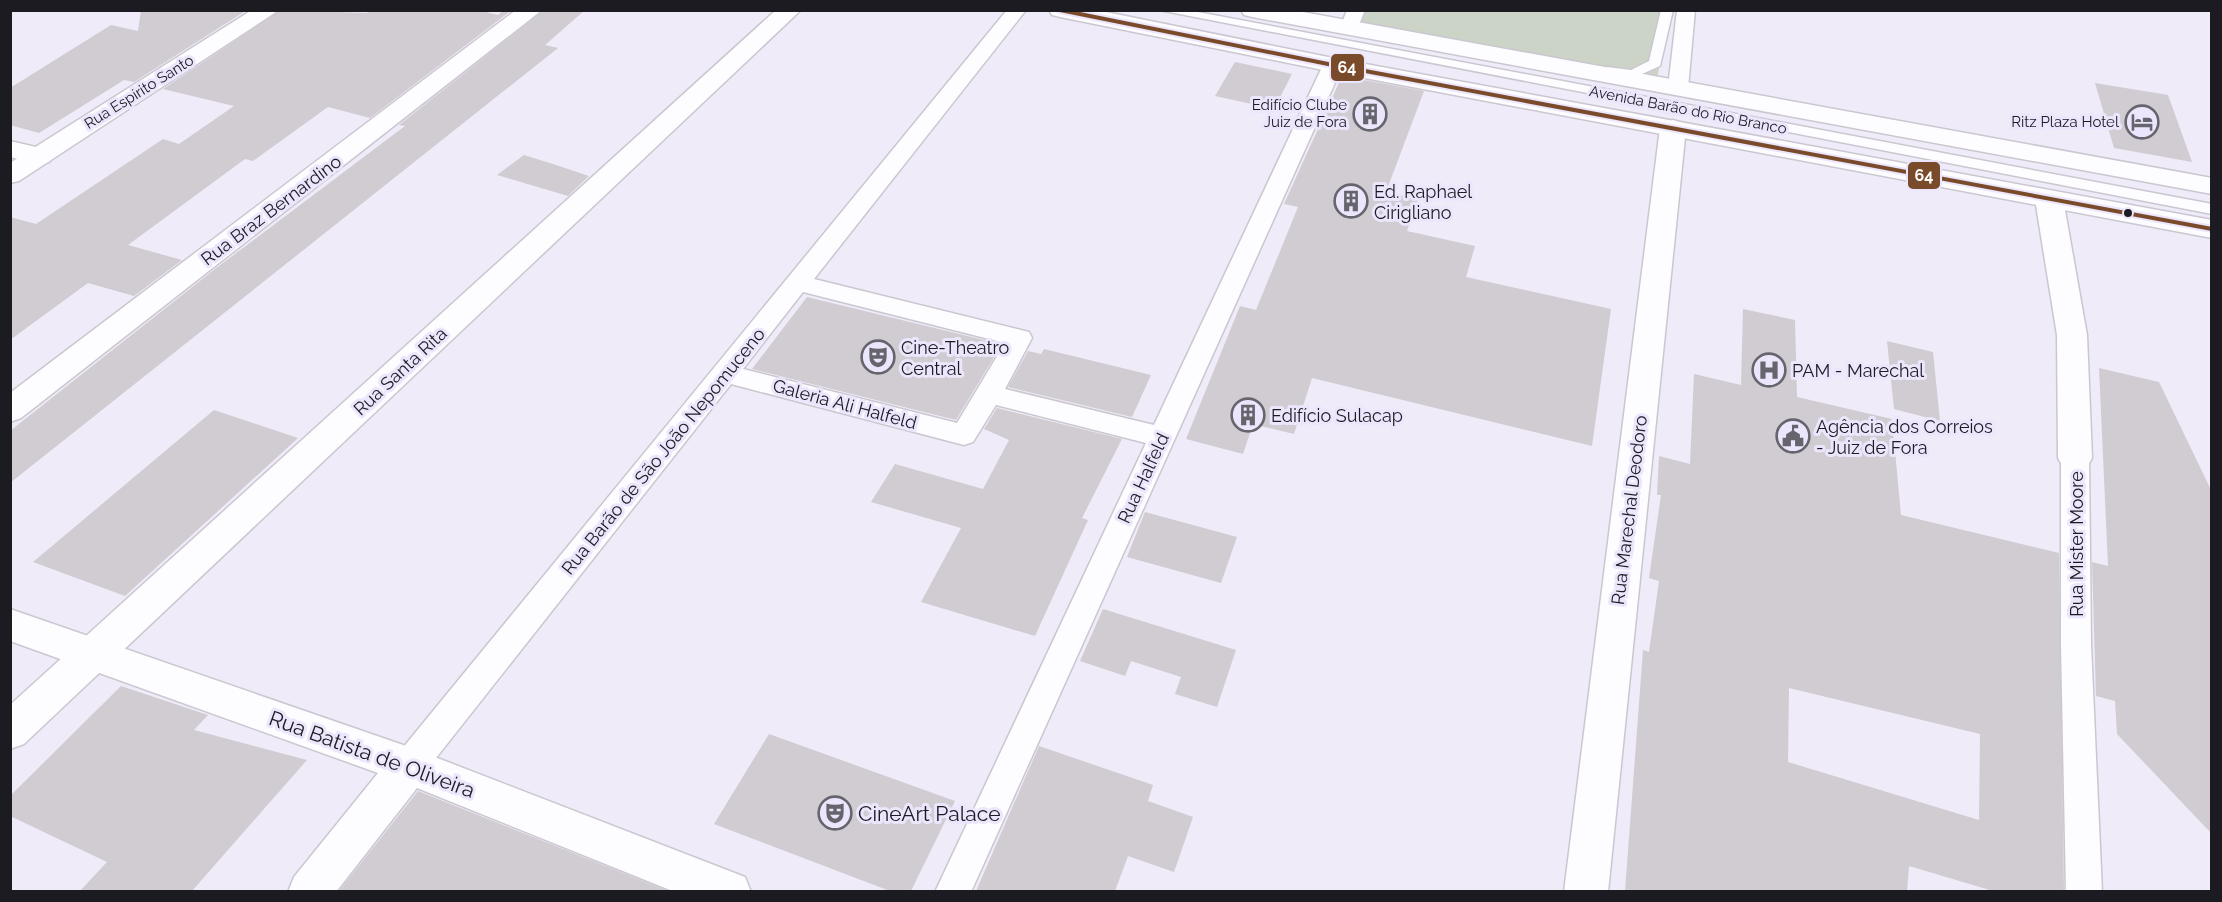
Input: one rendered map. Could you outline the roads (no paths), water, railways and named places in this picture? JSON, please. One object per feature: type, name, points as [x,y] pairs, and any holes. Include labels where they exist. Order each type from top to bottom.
[{"type":"street","name":"Rua Espírito Santo","points":[[10,175],[268,10]]},
{"type":"street","name":"Rua Braz Bernardino","points":[[10,410],[531,10]]},
{"type":"street","name":"Rua Santa Rita","points":[[10,731],[790,10]]},
{"type":"street","name":"Rua Barão de São João Nepomuceno","points":[[309,891],[1017,10]]},
{"type":"street","name":"Avenida Barão do Rio Branco","points":[[1060,10],[1333,65],[2211,229]]},
{"type":"street","name":"Avenida Barão do Rio Branco","points":[[1252,10],[1353,19],[1388,35],[2211,186]]},
{"type":"street","points":[[1677,88],[1686,10]]},
{"type":"street","name":"Rua Halfeld","points":[[953,891],[1333,65]]},
{"type":"street","name":"Rua Marechal Deodoro","points":[[1586,891],[1673,129]]},
{"type":"street","points":[[10,149],[40,156]]},
{"type":"street","name":"Rua Mister Moore","points":[[2049,199],[2072,335],[2076,644],[2084,891]]},
{"type":"street","points":[[797,284],[1020,338],[989,394],[1162,437]]},
{"type":"street","name":"Galeria Ali Halfeld","points":[[725,373],[964,435],[989,394]]},
{"type":"street","name":"Rua Batista de Oliveira","points":[[10,625],[409,765],[730,891]]},
{"type":"lane","name":"Avenida Barão do Rio Branco","points":[[1165,10],[2211,209]]},
{"type":"lane","points":[[1587,72],[1594,67],[1633,74],[1655,63],[1658,58],[1667,10]]},
{"type":"place","name":"Edifício Clube Juiz de Fora","points":[[1370,114]]},
{"type":"place","name":"Ritz Plaza Hotel","points":[[2142,122]]},
{"type":"place","name":"Ed. Raphael Cirigliano","points":[[1351,201]]},
{"type":"place","name":"Cine-Theatro Central","points":[[878,357]]},
{"type":"place","name":"PAM - Marechal","points":[[1769,370]]},
{"type":"place","name":"Edifício Sulacap","points":[[1248,415]]},
{"type":"place","name":"Agência dos Correios - Juiz de Fora","points":[[1793,436]]},
{"type":"place","name":"CineArt Palace","points":[[835,813]]}]
